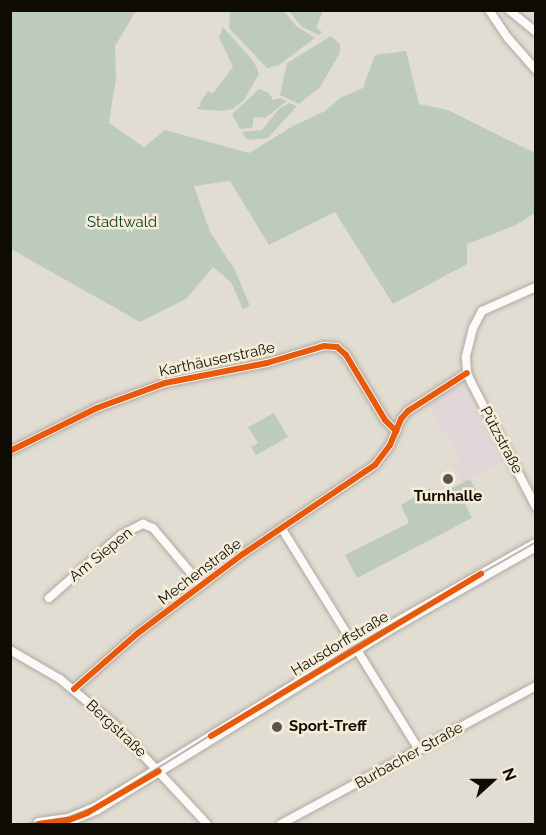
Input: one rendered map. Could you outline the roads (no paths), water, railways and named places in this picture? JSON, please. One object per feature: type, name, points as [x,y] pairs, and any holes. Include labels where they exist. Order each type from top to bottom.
[{"type":"main road","name":"Hausdorffstraße","points":[[39,825],[69,822],[97,808],[356,648],[536,544]]},
{"type":"street","points":[[489,10],[507,38],[536,70]]},
{"type":"street","points":[[509,10],[536,32]]},
{"type":"street","points":[[467,373],[466,357],[478,316],[488,308],[536,287]]},
{"type":"street","name":"Karthäuserstraße","points":[[10,451],[97,408],[165,382],[267,363],[324,346],[337,347],[346,355],[385,420],[396,431]]},
{"type":"street","name":"Mechenstraße","points":[[74,689],[138,633],[201,585],[375,465],[390,446],[401,419],[414,406],[467,373]]},
{"type":"street","name":"Pützstraße","points":[[467,373],[536,507]]},
{"type":"street","name":"Am Siepen","points":[[49,598],[121,536],[143,524],[153,528],[201,585]]},
{"type":"street","points":[[282,530],[419,750]]},
{"type":"street","name":"Bergstraße","points":[[10,650],[74,689],[132,741],[207,825]]},
{"type":"street","name":"Burbacher Straße","points":[[281,825],[536,686]]},
{"type":"tram line","points":[[25,824],[66,818],[97,806],[354,646],[536,542]]},
{"type":"place","name":"Turnhalle","points":[[448,479]]},
{"type":"place","name":"Sport-Treff","points":[[277,727]]},
{"type":"park label","name":"Stadtwald","points":[[122,223]]}]
